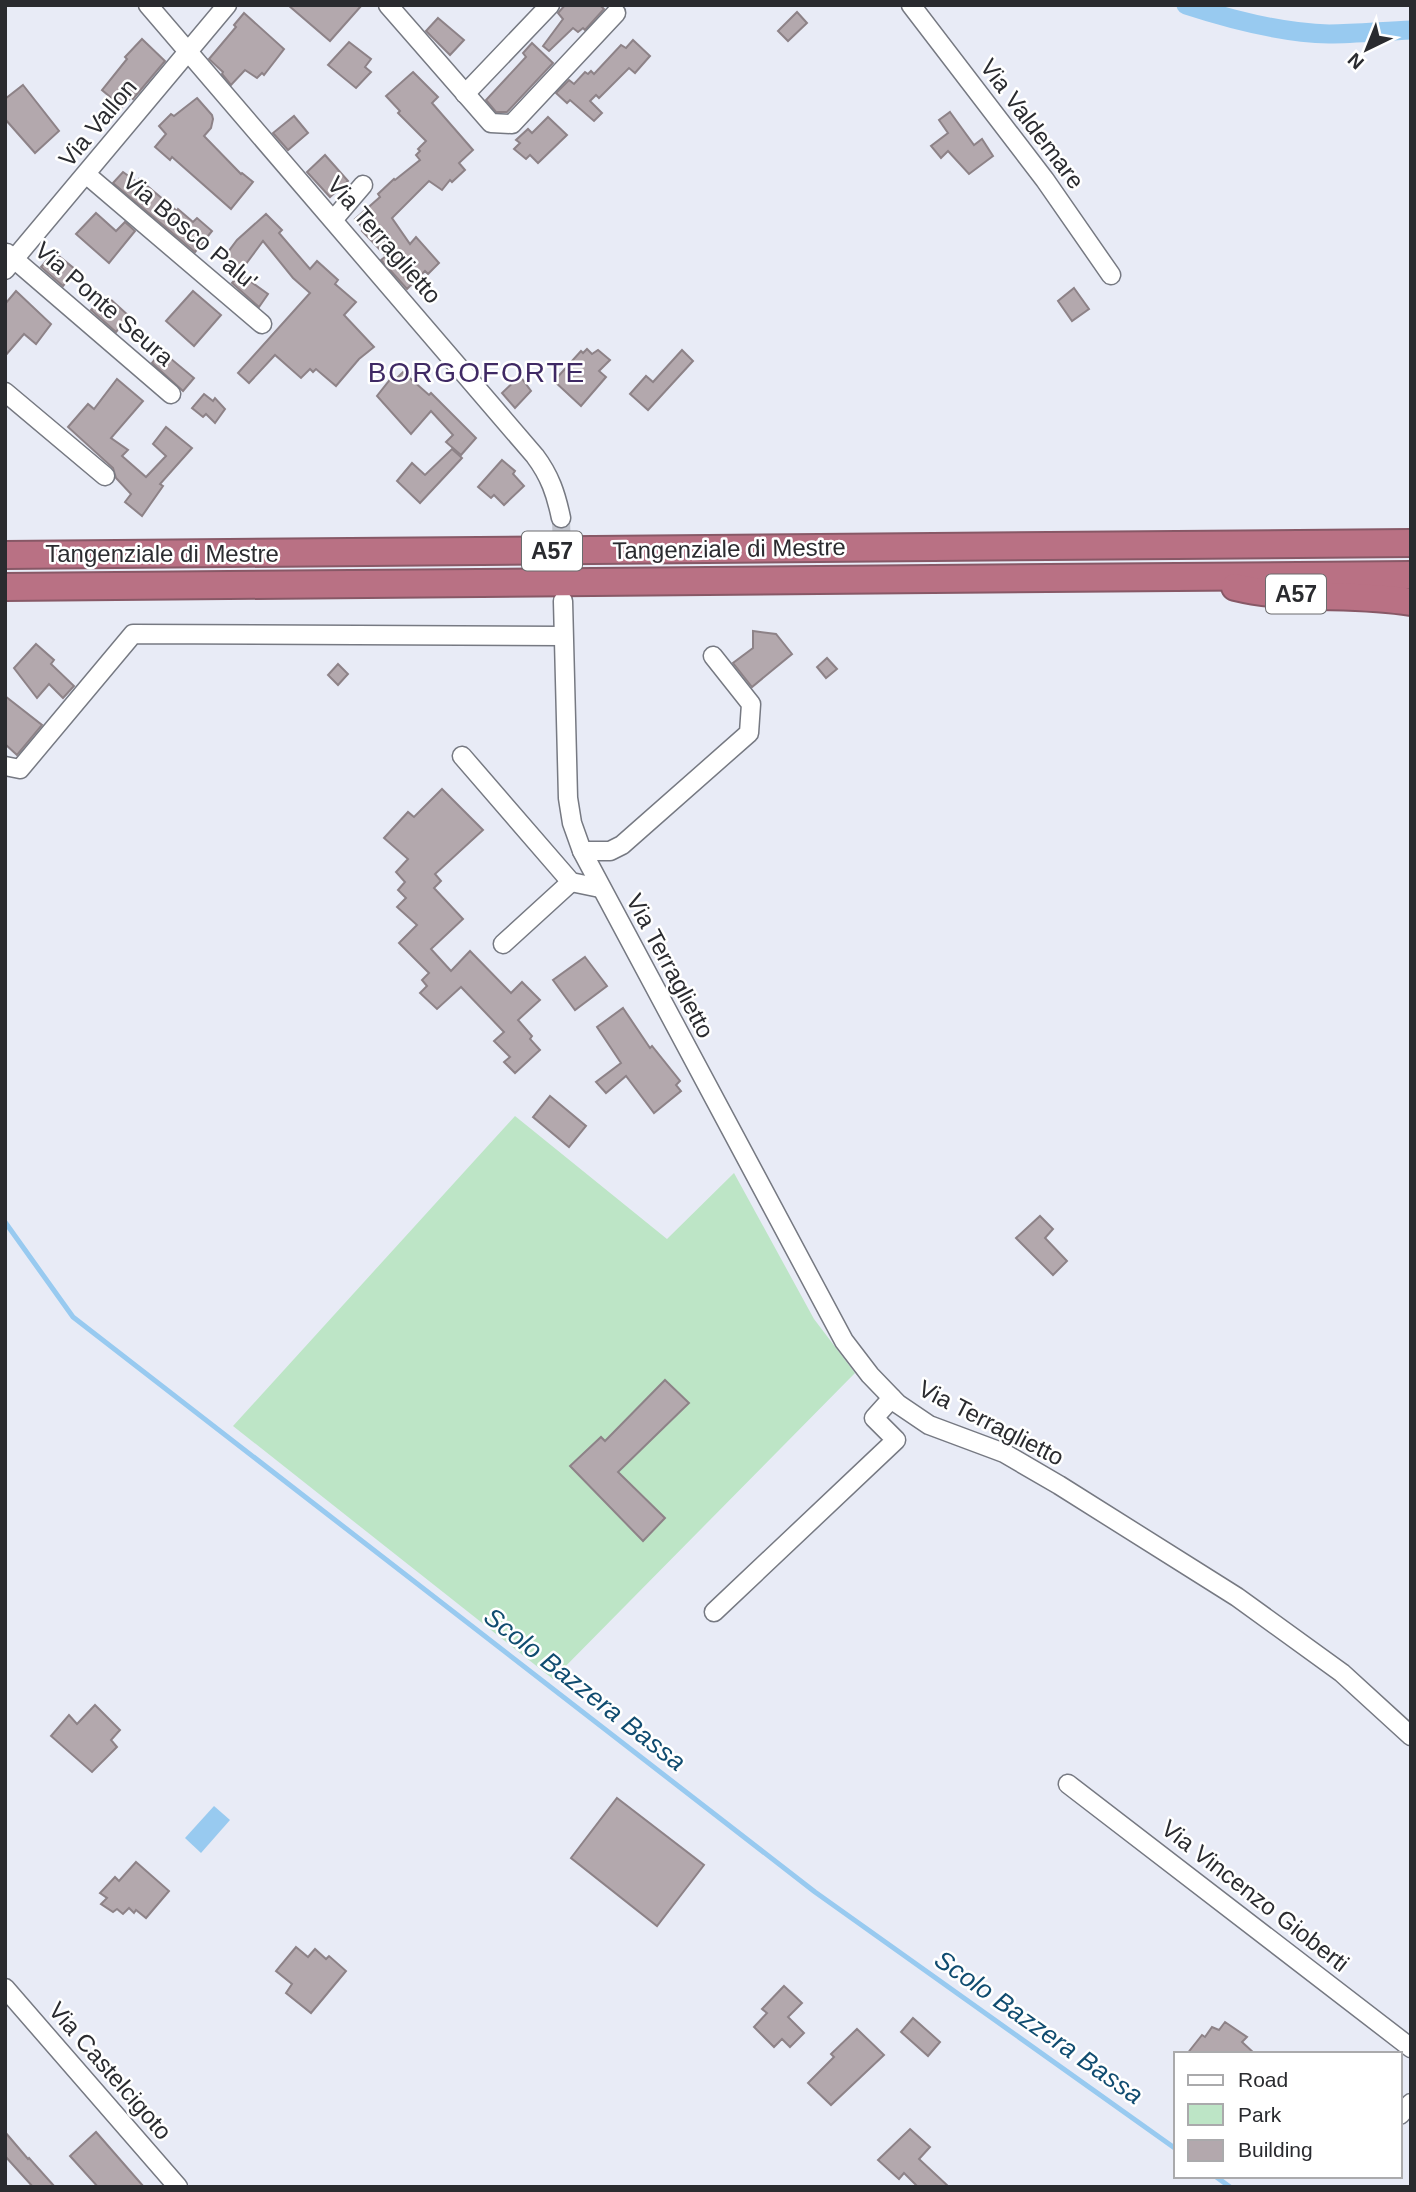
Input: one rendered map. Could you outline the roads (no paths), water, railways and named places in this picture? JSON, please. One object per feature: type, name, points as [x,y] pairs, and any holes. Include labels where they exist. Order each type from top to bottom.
[{"type":"highway","name":"Tangenziale di Mestre","points":[[5,555],[1411,543]]},
{"type":"highway","name":"Tangenziale di Mestre","points":[[5,587],[1411,575]]},
{"type":"highway","name":"A57","points":[[1182,576],[1271,594],[1346,595],[1411,602]]},
{"type":"street","name":"Via Terraglietto","points":[[148,5],[535,456],[549,475],[556,492],[561,518]]},
{"type":"street","name":"Via Vallon","points":[[8,260],[87,175],[227,5]]},
{"type":"street","points":[[388,5],[491,124],[513,124],[616,13]]},
{"type":"street","points":[[465,94],[550,5]]},
{"type":"street","name":"Via Valdemare","points":[[911,5],[1045,180],[1111,275]]},
{"type":"street","name":"Via Bosco Palu'","points":[[87,175],[262,324]]},
{"type":"street","points":[[334,219],[363,185]]},
{"type":"street","name":"Via Ponte Seura","points":[[8,260],[171,394]]},
{"type":"street","points":[[5,392],[105,476]]},
{"type":"street","name":"Via Terraglietto","points":[[563,601],[568,798],[572,823],[582,851],[844,1341],[892,1398],[929,1425],[1004,1453],[1237,1597],[1342,1673],[1411,1736]]},
{"type":"street","points":[[5,766],[20,769],[133,634],[564,636]]},
{"type":"street","points":[[582,851],[610,851],[622,845],[749,733],[751,704],[713,656]]},
{"type":"street","points":[[462,756],[571,882],[503,944]]},
{"type":"street","name":"Via Terraglietto","points":[[571,882],[600,888]]},
{"type":"street","points":[[714,1612],[896,1440],[874,1418],[892,1398]]},
{"type":"street","name":"Via Vincenzo Gioberti","points":[[1068,1784],[1411,2048]]},
{"type":"street","name":"Via Castelcigoto","points":[[5,1988],[178,2187]]},
{"type":"water","points":[[214,1806],[230,1820],[201,1853],[185,1838]]},
{"type":"waterway","points":[[1186,5],[1239,21],[1293,31],[1329,34],[1411,30]]},
{"type":"waterway","name":"Scolo Bazzera Bassa","points":[[5,1222],[73,1317],[815,1892],[1174,2148]]},
{"type":"waterway","name":"Scolo Bazzera Bassa","points":[[1218,2178],[1230,2187]]},
{"type":"tunnel","points":[[561,518],[563,590]]},
{"type":"district","name":"BORGOFORTE","points":[[477,372]]}]
